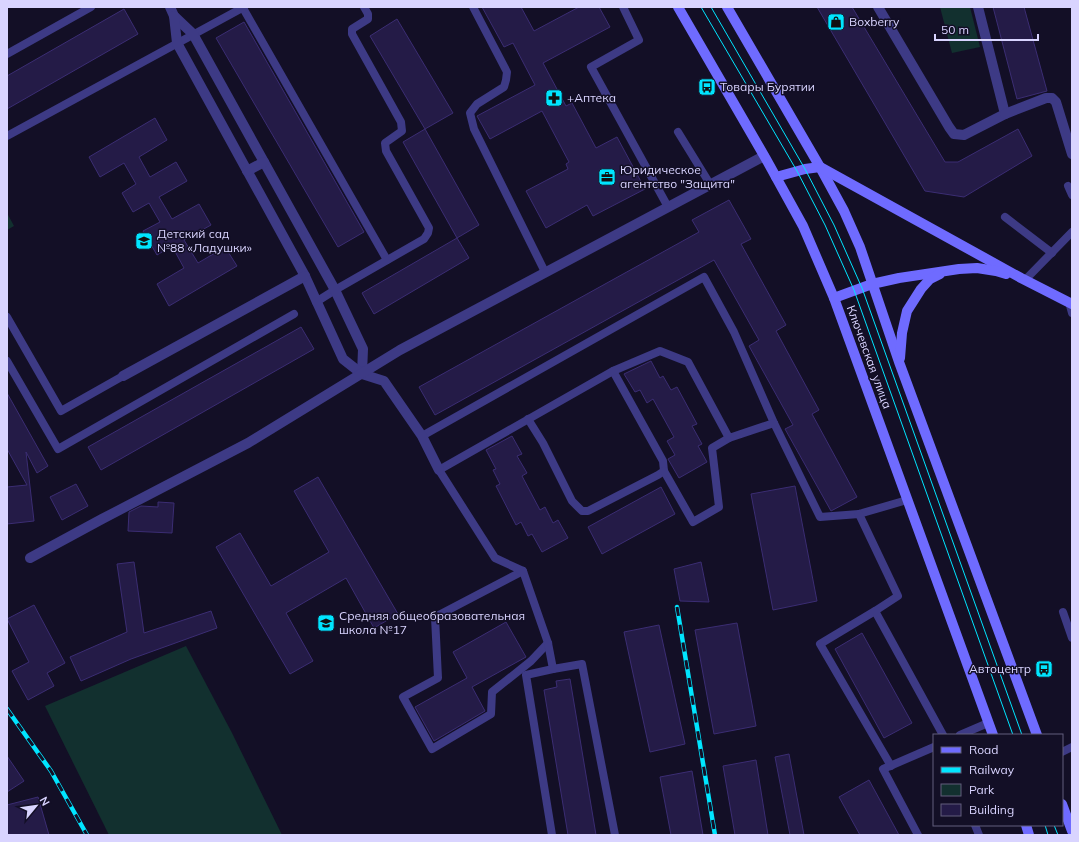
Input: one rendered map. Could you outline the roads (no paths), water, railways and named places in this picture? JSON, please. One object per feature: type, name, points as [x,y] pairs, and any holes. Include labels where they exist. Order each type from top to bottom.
[{"type":"main road","name":"Ключевская улица","points":[[678,7],[803,226],[834,298],[993,734]]},
{"type":"main road","points":[[727,7],[820,167],[844,211],[860,247],[900,362],[1037,734]]},
{"type":"main road","points":[[776,177],[805,169],[820,167],[1023,279],[1070,303]]},
{"type":"main road","points":[[834,298],[872,284],[899,278],[959,269],[976,268],[996,271],[1023,279]]},
{"type":"main road","points":[[900,362],[902,333],[907,311],[921,289],[930,279],[943,272]]},
{"type":"main road","points":[[1063,806],[1072,829]]},
{"type":"street","points":[[878,7],[954,134],[964,136],[1005,114],[1046,98],[1052,98],[1056,102],[1072,154]]},
{"type":"street","points":[[978,7],[1005,114]]},
{"type":"street","points":[[172,11],[193,34],[335,290],[363,349],[362,374]]},
{"type":"street","points":[[172,11],[177,43],[305,276],[343,359],[362,374],[384,381],[422,436],[439,470]]},
{"type":"street","points":[[30,558],[248,443],[400,350],[764,156]]},
{"type":"street","points":[[247,171],[264,162]]},
{"type":"street","points":[[123,376],[305,276]]},
{"type":"lane","points":[[7,54],[91,7]]},
{"type":"lane","points":[[7,136],[243,7],[387,260]]},
{"type":"lane","points":[[316,302],[424,239],[429,228],[386,151],[385,143],[402,131],[401,122],[352,34],[352,29],[368,19],[368,14],[364,7]]},
{"type":"lane","points":[[474,7],[507,72],[504,87],[477,104],[470,113],[474,129],[545,272]]},
{"type":"lane","points":[[623,7],[639,40],[591,67],[668,207]]},
{"type":"lane","points":[[678,132],[710,184]]},
{"type":"lane","points":[[1068,186],[1072,195]]},
{"type":"lane","points":[[1005,217],[1052,253]]},
{"type":"lane","points":[[1023,279],[1052,253],[1072,232]]},
{"type":"lane","points":[[422,436],[704,276],[734,332],[774,422],[820,517],[859,514],[907,500]]},
{"type":"lane","points":[[1070,303],[1072,313]]},
{"type":"lane","points":[[7,361],[58,449],[294,314]]},
{"type":"lane","points":[[7,317],[61,411],[123,376]]},
{"type":"lane","points":[[553,669],[548,642],[523,571],[495,558],[439,470],[613,371],[660,351],[688,362],[730,438]]},
{"type":"lane","points":[[613,371],[663,461],[664,471],[693,522],[719,507],[712,448],[730,438],[774,422]]},
{"type":"lane","points":[[528,419],[543,443],[572,501],[582,511],[588,511],[664,471]]},
{"type":"lane","points":[[859,514],[898,596],[820,644],[891,766]]},
{"type":"lane","points":[[523,571],[435,617],[438,678],[403,697],[432,750],[491,714],[492,692],[531,661],[548,642]]},
{"type":"lane","points":[[875,611],[942,734]]},
{"type":"lane","points":[[1063,612],[1072,638]]},
{"type":"lane","points":[[552,835],[526,675],[582,664],[615,835]]},
{"type":"lane","points":[[962,734],[988,722]]},
{"type":"lane","points":[[918,835],[883,769],[933,747]]},
{"type":"lane","points":[[1063,752],[1072,747]]},
{"type":"tram line","points":[[701,7],[797,171],[825,225],[854,290],[1013,734]]},
{"type":"tram line","points":[[711,7],[805,169],[834,225],[862,288],[1022,734]]},
{"type":"tram line","points":[[1045,826],[1048,835]]},
{"type":"tram line","points":[[1054,826],[1058,835]]},
{"type":"railway","points":[[677,607],[715,835]]},
{"type":"railway","points":[[7,709],[51,771],[87,835]]},
{"type":"place","name":"Boxberry","points":[[836,22]]},
{"type":"place","name":"Товары Бурятии","points":[[707,87]]},
{"type":"place","name":"+Аптека","points":[[554,98]]},
{"type":"place","name":"Юридическое агентство \"Защита\"","points":[[607,177]]},
{"type":"place","name":"Детский сад №88 «Ладушки»","points":[[144,241]]},
{"type":"place","name":"Средняя общеобразовательная школа №17","points":[[326,623]]},
{"type":"place","name":"Автоцентр","points":[[1044,669]]}]
